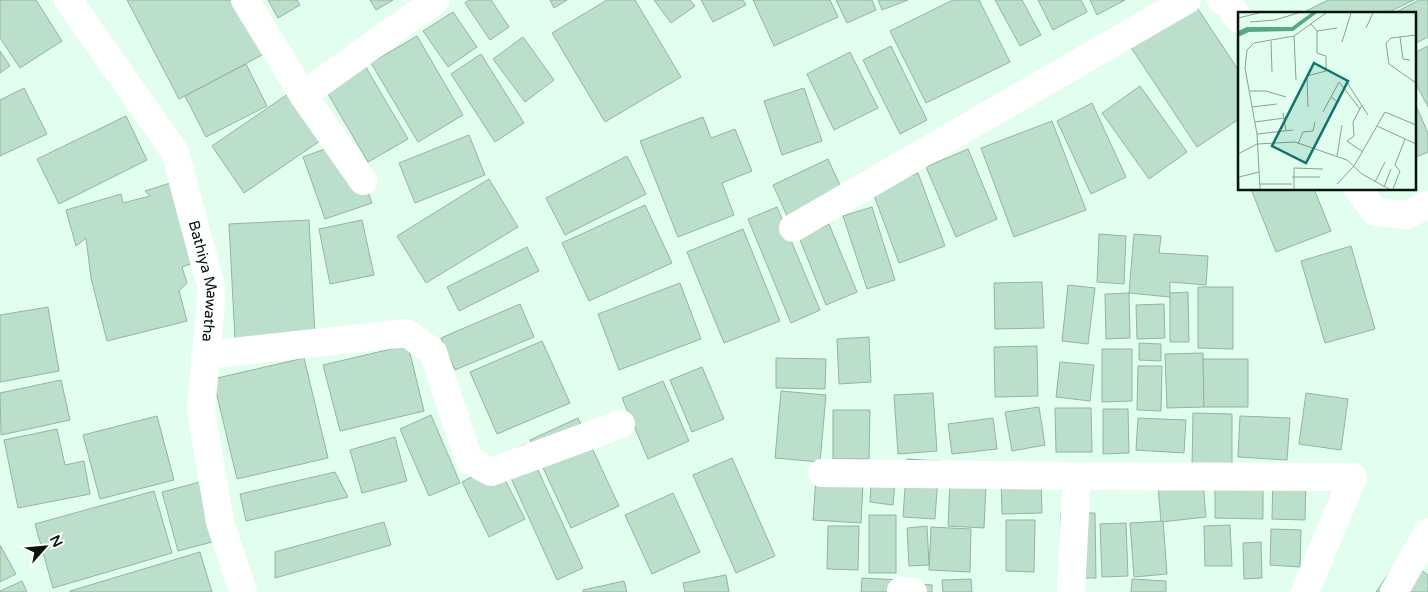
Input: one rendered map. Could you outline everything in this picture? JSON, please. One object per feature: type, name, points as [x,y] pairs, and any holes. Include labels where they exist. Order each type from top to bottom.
[{"type":"street","name":"Bathiya Mawatha","points":[[68,0],[175,152],[212,290],[201,411],[220,522],[243,592]]},
{"type":"street","points":[[245,0],[303,96],[362,181]]},
{"type":"street","points":[[303,96],[436,0]]},
{"type":"street","points":[[792,228],[1187,0]]},
{"type":"street","points":[[1221,0],[1230,5],[1238,17]]},
{"type":"street","points":[[1359,190],[1375,212],[1417,210]]},
{"type":"street","points":[[205,355],[406,333],[433,352],[468,460],[491,472],[621,424]]},
{"type":"street","points":[[822,473],[1353,477],[1305,592]]},
{"type":"street","points":[[1071,592],[1077,476]]},
{"type":"street","points":[[1394,592],[1428,532]]},
{"type":"building","points":[[0,0],[36,0],[62,41],[20,68],[0,38]]},
{"type":"building","points":[[127,0],[236,0],[264,54],[179,99]]},
{"type":"building","points":[[268,0],[297,0],[300,5],[278,18]]},
{"type":"building","points":[[370,0],[393,0],[376,10]]},
{"type":"building","points":[[469,0],[491,0],[509,27],[490,40],[465,3]]},
{"type":"building","points":[[550,0],[567,0],[554,8]]},
{"type":"building","points":[[607,0],[635,0],[681,77],[605,122],[552,33]]},
{"type":"building","points":[[654,0],[690,0],[695,6],[671,23]]},
{"type":"building","points":[[701,0],[743,0],[746,5],[713,22]]},
{"type":"building","points":[[753,0],[830,0],[838,17],[774,46]]},
{"type":"building","points":[[836,0],[872,0],[876,10],[847,23]]},
{"type":"building","points":[[878,0],[908,0],[882,10]]},
{"type":"building","points":[[953,0],[979,0],[1010,62],[926,103],[890,31]]},
{"type":"building","points":[[995,0],[1022,0],[1041,35],[1020,46]]},
{"type":"building","points":[[1038,0],[1081,0],[1087,12],[1053,30]]},
{"type":"building","points":[[1090,0],[1125,0],[1097,15]]},
{"type":"building","points":[[1328,0],[1414,0],[1389,12],[1304,12]]},
{"type":"building","points":[[1419,0],[1428,0],[1428,37],[1416,43],[1416,12],[1396,12]]},
{"type":"building","points":[[1194,3],[1238,69],[1238,120],[1197,147],[1130,46]]},
{"type":"building","points":[[453,12],[477,47],[448,67],[423,31]]},
{"type":"building","points":[[417,36],[463,115],[418,142],[371,63]]},
{"type":"building","points":[[523,37],[554,80],[525,102],[493,59]]},
{"type":"building","points":[[891,46],[927,120],[900,134],[863,60]]},
{"type":"building","points":[[1428,46],[1428,107],[1416,84],[1416,52]]},
{"type":"building","points":[[0,51],[10,66],[0,73]]},
{"type":"building","points":[[850,52],[878,108],[834,130],[807,74]]},
{"type":"building","points":[[481,54],[524,123],[495,142],[451,74]]},
{"type":"building","points":[[246,64],[267,106],[206,137],[185,96]]},
{"type":"building","points":[[364,64],[408,139],[368,162],[324,87]]},
{"type":"building","points":[[301,85],[333,132],[244,193],[212,146]]},
{"type":"building","points":[[1140,86],[1187,152],[1149,179],[1102,113]]},
{"type":"building","points":[[24,88],[47,134],[0,156],[0,100]]},
{"type":"building","points":[[804,88],[822,141],[782,155],[764,101]]},
{"type":"building","points":[[1092,103],[1126,177],[1091,194],[1057,121]]},
{"type":"building","points":[[1416,106],[1428,133],[1428,152],[1416,157]]},
{"type":"building","points":[[126,116],[147,160],[59,204],[37,159]]},
{"type":"building","points":[[703,117],[711,138],[735,129],[752,171],[722,183],[734,215],[678,237],[640,141]]},
{"type":"building","points":[[1052,121],[1086,210],[1014,237],[981,148]]},
{"type":"building","points":[[469,135],[485,175],[415,203],[399,163]]},
{"type":"building","points":[[349,140],[372,203],[325,219],[303,157]]},
{"type":"building","points":[[968,149],[997,219],[956,237],[926,167]]},
{"type":"building","points":[[627,156],[646,194],[565,235],[546,198]]},
{"type":"building","points":[[828,159],[843,192],[788,218],[773,185]]},
{"type":"building","points":[[918,173],[945,246],[899,263],[872,190]]},
{"type":"building","points":[[189,177],[196,262],[182,267],[187,283],[179,291],[187,321],[107,341],[91,278],[86,238],[76,246],[66,210],[121,194],[123,203],[150,196],[145,191]]},
{"type":"building","points":[[489,179],[518,227],[426,283],[397,236]]},
{"type":"building","points":[[1251,190],[1314,190],[1331,231],[1276,252]]},
{"type":"building","points":[[645,205],[672,263],[589,301],[562,243]]},
{"type":"building","points":[[777,207],[820,310],[791,323],[748,219]]},
{"type":"building","points":[[872,207],[895,280],[867,289],[843,216]]},
{"type":"building","points":[[309,220],[315,335],[235,339],[229,224]]},
{"type":"building","points":[[362,220],[374,275],[330,284],[319,229]]},
{"type":"building","points":[[829,224],[857,292],[826,305],[799,237]]},
{"type":"building","points":[[743,229],[780,321],[724,343],[687,252]]},
{"type":"building","points":[[1099,234],[1126,236],[1124,284],[1097,282]]},
{"type":"building","points":[[1134,234],[1161,236],[1159,253],[1208,256],[1206,285],[1170,282],[1170,297],[1129,293]]},
{"type":"building","points":[[1351,246],[1375,329],[1325,343],[1301,261]]},
{"type":"building","points":[[527,247],[539,271],[459,311],[447,287]]},
{"type":"building","points":[[1042,282],[1044,328],[995,329],[994,283]]},
{"type":"building","points":[[680,283],[701,339],[619,370],[598,314]]},
{"type":"building","points":[[1068,285],[1095,288],[1088,344],[1062,341]]},
{"type":"building","points":[[1198,287],[1233,287],[1233,349],[1198,348]]},
{"type":"building","points":[[1188,292],[1189,342],[1170,342],[1170,293]]},
{"type":"building","points":[[1129,293],[1130,338],[1106,339],[1105,294]]},
{"type":"building","points":[[520,304],[534,337],[455,370],[441,338]]},
{"type":"building","points":[[1164,304],[1165,338],[1137,339],[1136,305]]},
{"type":"building","points":[[48,307],[59,371],[0,382],[0,315]]},
{"type":"building","points":[[869,337],[871,382],[839,384],[837,339]]},
{"type":"building","points":[[542,341],[570,403],[497,434],[470,372]]},
{"type":"building","points":[[1139,343],[1161,344],[1161,361],[1139,360]]},
{"type":"building","points":[[408,345],[424,411],[340,431],[323,365]]},
{"type":"building","points":[[1037,346],[1038,396],[995,397],[994,347]]},
{"type":"building","points":[[1102,349],[1132,349],[1132,401],[1102,402]]},
{"type":"building","points":[[1203,353],[1204,407],[1167,408],[1165,354]]},
{"type":"building","points":[[304,358],[328,458],[237,479],[213,379]]},
{"type":"building","points":[[776,358],[826,359],[825,389],[776,388]]},
{"type":"building","points":[[1203,359],[1248,359],[1248,407],[1204,407]]},
{"type":"building","points":[[1060,362],[1094,365],[1090,401],[1056,397]]},
{"type":"building","points":[[1138,366],[1162,366],[1161,411],[1137,410]]},
{"type":"building","points":[[702,367],[724,419],[692,432],[670,380]]},
{"type":"building","points":[[61,380],[70,420],[1,435],[0,393]]},
{"type":"building","points":[[663,381],[689,441],[648,459],[622,398]]},
{"type":"building","points":[[781,391],[826,395],[820,462],[775,458]]},
{"type":"building","points":[[933,393],[937,451],[898,454],[894,395]]},
{"type":"building","points":[[1306,393],[1348,399],[1341,450],[1299,444]]},
{"type":"building","points":[[1039,407],[1045,445],[1012,451],[1005,412]]},
{"type":"building","points":[[1055,408],[1091,408],[1092,452],[1056,452]]},
{"type":"building","points":[[1103,409],[1128,409],[1129,453],[1103,454]]},
{"type":"building","points":[[833,410],[870,410],[869,459],[833,459]]},
{"type":"building","points":[[1193,413],[1232,414],[1232,468],[1192,468]]},
{"type":"building","points":[[431,415],[460,483],[429,496],[400,429]]},
{"type":"building","points":[[157,416],[174,480],[100,499],[83,435]]},
{"type":"building","points":[[1240,416],[1290,418],[1287,460],[1238,457]]},
{"type":"building","points":[[578,418],[619,506],[571,528],[530,440]]},
{"type":"building","points":[[993,418],[997,449],[952,454],[948,424]]},
{"type":"building","points":[[1138,418],[1186,420],[1184,453],[1136,450]]},
{"type":"building","points":[[57,429],[65,465],[84,461],[90,494],[18,508],[4,440]]},
{"type":"building","points":[[395,437],[407,481],[362,493],[350,450]]},
{"type":"building","points":[[526,444],[583,568],[557,580],[501,456]]},
{"type":"building","points":[[732,458],[775,556],[736,573],[693,475]]},
{"type":"building","points":[[907,459],[939,461],[935,519],[903,517]]},
{"type":"building","points":[[817,463],[864,465],[861,523],[813,520]]},
{"type":"building","points":[[497,464],[525,519],[489,537],[462,482]]},
{"type":"building","points":[[872,466],[896,468],[893,505],[870,502]]},
{"type":"building","points":[[1202,470],[1206,517],[1161,522],[1157,475]]},
{"type":"building","points":[[335,472],[348,497],[246,521],[240,494]]},
{"type":"building","points":[[1273,474],[1306,475],[1305,520],[1272,519]]},
{"type":"building","points":[[1001,476],[1041,476],[1042,513],[1002,514]]},
{"type":"building","points":[[1215,480],[1263,480],[1263,519],[1215,518]]},
{"type":"building","points":[[200,482],[216,541],[178,551],[162,492]]},
{"type":"building","points":[[950,483],[986,485],[984,528],[948,526]]},
{"type":"building","points":[[154,491],[172,553],[53,588],[35,524]]},
{"type":"building","points":[[673,493],[700,552],[652,574],[625,515]]},
{"type":"building","points":[[1061,513],[1095,513],[1096,578],[1061,578]]},
{"type":"building","points":[[869,515],[896,515],[896,573],[869,573]]},
{"type":"building","points":[[1006,520],[1035,520],[1034,572],[1006,571]]},
{"type":"building","points":[[1163,521],[1167,574],[1134,577],[1130,523]]},
{"type":"building","points":[[384,522],[391,545],[275,578],[275,552]]},
{"type":"building","points":[[1126,523],[1128,576],[1102,577],[1100,524]]},
{"type":"building","points":[[1230,525],[1232,566],[1205,566],[1204,526]]},
{"type":"building","points":[[828,526],[859,526],[858,570],[827,569]]},
{"type":"building","points":[[927,526],[929,565],[909,566],[907,528]]},
{"type":"building","points":[[931,527],[971,529],[970,572],[929,570]]},
{"type":"building","points":[[1271,529],[1301,530],[1300,567],[1270,565]]},
{"type":"building","points":[[1261,542],[1262,578],[1244,579],[1243,543]]},
{"type":"building","points":[[0,545],[16,574],[0,582]]},
{"type":"building","points":[[200,552],[212,592],[70,592],[70,591]]},
{"type":"building","points":[[1401,556],[1428,575],[1428,592],[1376,592]]},
{"type":"building","points":[[726,575],[729,592],[685,592],[683,583]]},
{"type":"building","points":[[862,578],[900,580],[899,592],[861,592]]},
{"type":"building","points":[[971,579],[972,592],[943,592],[942,580]]},
{"type":"building","points":[[1132,579],[1166,581],[1166,592],[1131,592]]},
{"type":"building","points":[[22,581],[27,592],[0,592],[0,591]]},
{"type":"building","points":[[624,581],[627,592],[583,592],[583,590]]},
{"type":"building","points":[[907,583],[932,585],[932,592],[906,592]]}]
